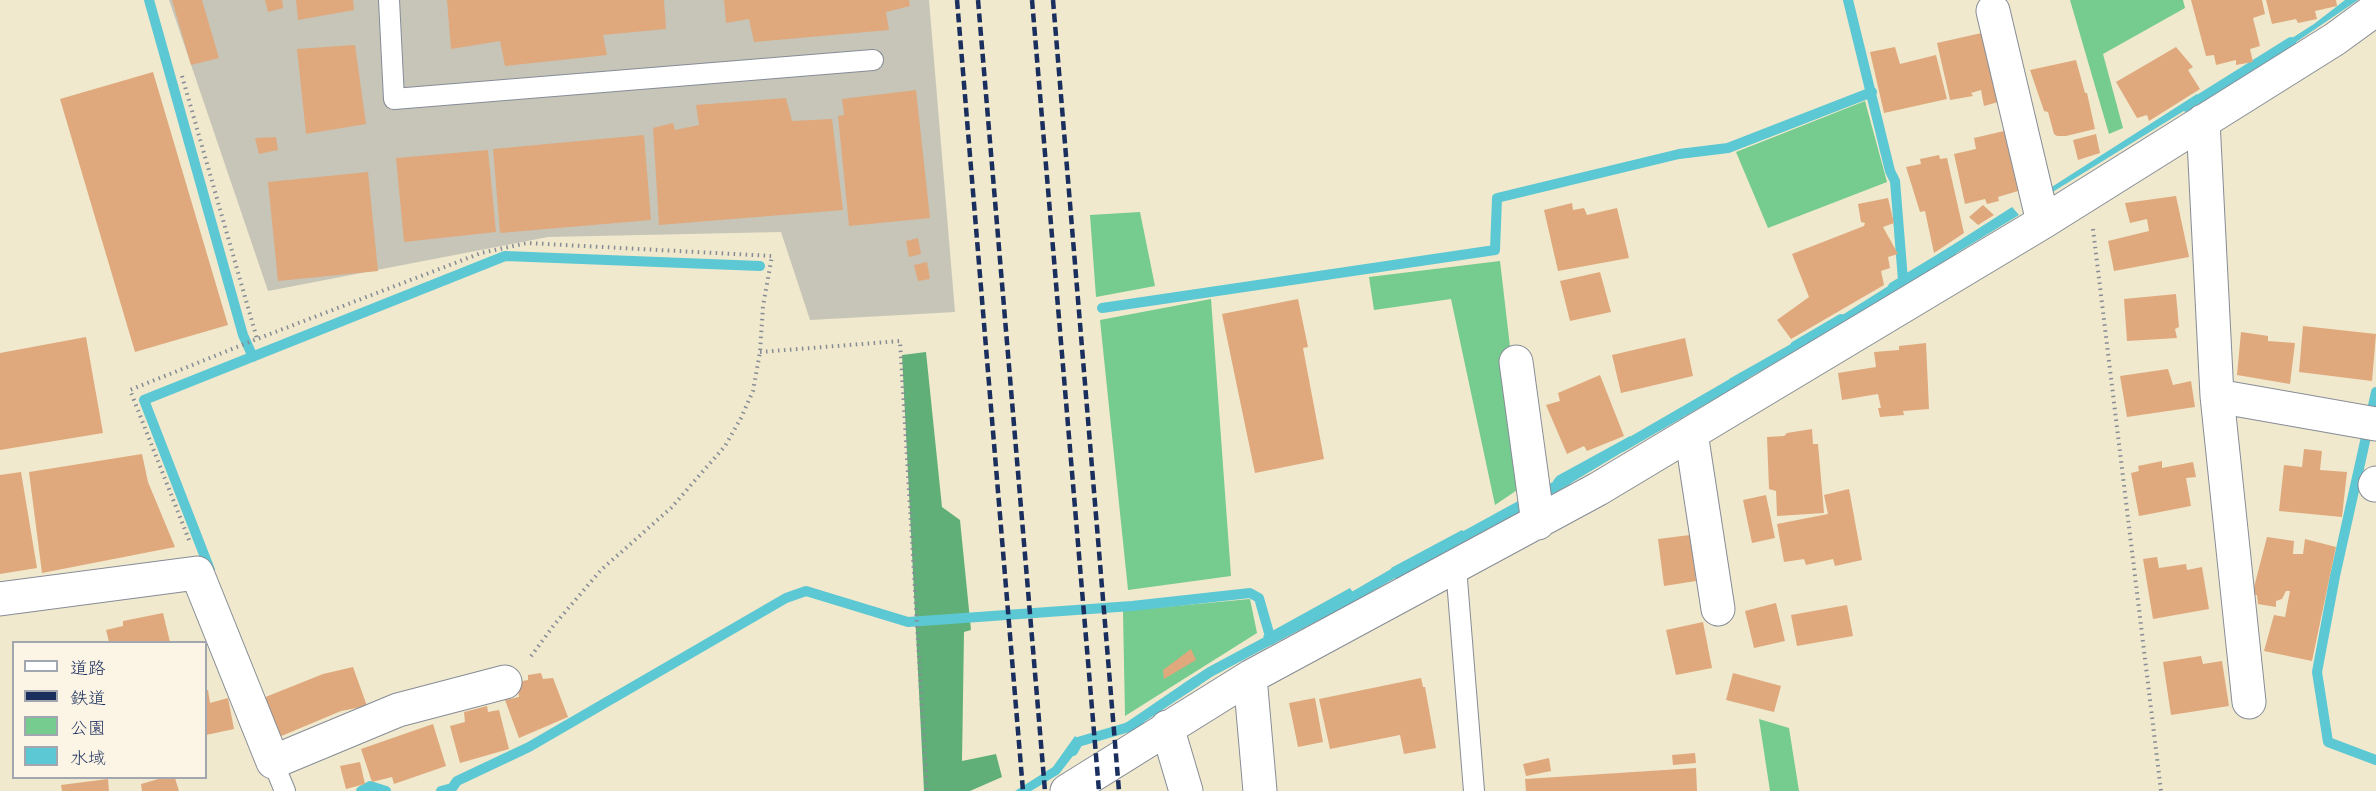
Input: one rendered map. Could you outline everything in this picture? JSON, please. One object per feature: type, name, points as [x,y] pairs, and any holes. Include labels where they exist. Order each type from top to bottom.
[{"type":"street","points":[[1067,791],[1250,677],[1538,523],[1691,433],[2043,222],[2335,39],[2376,9]]},
{"type":"street","points":[[1993,11],[2043,222]]},
{"type":"street","points":[[2203,121],[2217,396],[2249,702]]},
{"type":"street","points":[[1516,362],[1538,523]]},
{"type":"street","points":[[2217,396],[2376,424]]},
{"type":"street","points":[[1691,433],[1718,609]]},
{"type":"street","points":[[0,599],[197,573],[279,777],[398,710],[505,682]]},
{"type":"street","points":[[1250,677],[1260,791]]},
{"type":"street","points":[[1167,727],[1186,791]]},
{"type":"lane","points":[[389,0],[394,99],[873,60]]},
{"type":"lane","points":[[1456,567],[1474,791]]},
{"type":"path","points":[[182,76],[257,339]]},
{"type":"path","points":[[2092,218],[2161,791]]},
{"type":"path","points":[[197,573],[191,545],[130,390],[481,253],[527,243],[772,256],[763,306],[760,352],[753,391],[725,446],[671,508],[601,570],[554,626],[524,667],[505,682]]},
{"type":"path","points":[[760,352],[900,341],[927,791]]},
{"type":"shaded area","points":[[169,0],[929,0],[955,312],[810,320],[781,232],[548,237],[268,291]]},
{"type":"green space","points":[[2070,0],[2183,0],[2185,8],[2103,54],[2123,128],[2109,134]]},
{"type":"green space","points":[[1865,101],[1887,182],[1768,228],[1736,152]]},
{"type":"green space","points":[[1140,212],[1155,286],[1096,297],[1090,215]]},
{"type":"green space","points":[[1500,261],[1526,484],[1495,505],[1451,299],[1374,310],[1369,277]]},
{"type":"green space","points":[[1211,299],[1231,576],[1128,590],[1100,320]]},
{"type":"green space","points":[[926,352],[942,507],[960,520],[971,630],[964,632],[962,761],[996,754],[1002,777],[970,791],[924,791],[902,355]]},
{"type":"green space","points":[[1250,599],[1257,633],[1125,716],[1123,611]]},
{"type":"green space","points":[[1759,719],[1789,728],[1799,791],[1770,791]]},
{"type":"water","points":[[2345,0],[2358,0],[2280,53],[2278,47],[2314,24]]},
{"type":"water","points":[[2197,94],[2200,101],[2051,193],[2047,190]]},
{"type":"water","points":[[2012,207],[2019,215],[1942,262],[1937,255]]},
{"type":"water","points":[[1901,278],[1906,285],[1832,329],[1828,324]]},
{"type":"water","points":[[1805,336],[1809,343],[1735,386],[1729,379]]},
{"type":"water","points":[[1630,436],[1636,444],[1556,492],[1553,481],[1557,476]]},
{"type":"water","points":[[1462,530],[1471,541],[1396,580],[1391,568]]},
{"type":"water","points":[[1350,588],[1358,600],[1269,646],[1263,636]]},
{"type":"water","points":[[1193,677],[1200,685],[1129,732],[1124,724]]},
{"type":"water","points":[[1075,736],[1083,743],[1059,774],[1031,791],[1015,791],[1053,767]]},
{"type":"building","points":[[172,0],[202,0],[219,58],[191,65]]},
{"type":"building","points":[[265,0],[282,0],[283,8],[268,12]]},
{"type":"building","points":[[296,0],[353,0],[354,10],[298,20]]},
{"type":"building","points":[[447,0],[664,0],[666,29],[603,35],[607,55],[505,66],[500,41],[451,49]]},
{"type":"building","points":[[724,0],[909,0],[910,6],[886,12],[889,30],[754,42],[749,19],[726,23]]},
{"type":"building","points":[[2191,0],[2262,0],[2265,14],[2253,18],[2260,46],[2250,49],[2253,62],[2236,65],[2236,60],[2216,65],[2214,55],[2206,56]]},
{"type":"building","points":[[2266,0],[2336,0],[2337,6],[2315,11],[2317,19],[2298,23],[2296,19],[2272,24]]},
{"type":"building","points":[[1986,32],[2005,100],[1984,106],[1981,90],[1971,93],[1973,96],[1950,100],[1937,43]]},
{"type":"building","points":[[355,45],[366,124],[306,134],[297,49]]},
{"type":"building","points":[[1895,47],[1900,64],[1936,55],[1947,99],[1884,113],[1870,52]]},
{"type":"building","points":[[2176,47],[2193,67],[2188,70],[2200,89],[2149,121],[2147,115],[2137,118],[2116,82]]},
{"type":"building","points":[[2076,60],[2085,93],[2087,93],[2095,129],[2057,136],[2054,134],[2048,112],[2044,111],[2030,70]]},
{"type":"building","points":[[153,72],[228,325],[135,352],[60,99]]},
{"type":"building","points":[[916,90],[930,218],[849,226],[838,116],[844,115],[842,99]]},
{"type":"building","points":[[786,98],[792,121],[832,119],[843,210],[659,225],[653,128],[673,123],[675,130],[699,125],[696,105]]},
{"type":"building","points":[[2004,131],[2018,191],[1998,197],[1999,201],[1987,204],[1985,199],[1965,204],[1954,154],[1976,149],[1974,138]]},
{"type":"building","points":[[2096,134],[2100,153],[2078,160],[2073,140]]},
{"type":"building","points":[[644,135],[651,220],[500,233],[493,149]]},
{"type":"building","points":[[276,137],[278,150],[259,154],[255,138]]},
{"type":"building","points":[[488,150],[496,232],[404,242],[396,158]]},
{"type":"building","points":[[1939,155],[1940,159],[1947,158],[1964,233],[1934,253],[1925,211],[1920,212],[1906,167],[1921,164],[1920,159]]},
{"type":"building","points":[[368,172],[378,271],[278,281],[268,182]]},
{"type":"building","points":[[2176,196],[2189,257],[2114,271],[2108,241],[2149,231],[2147,219],[2130,223],[2125,203]]},
{"type":"building","points":[[1888,198],[1894,223],[1883,227],[1898,254],[1888,257],[1890,268],[1881,271],[1884,285],[1791,339],[1777,320],[1809,297],[1792,254],[1864,226],[1865,223],[1861,222],[1858,204]]},
{"type":"building","points":[[1572,203],[1573,210],[1584,208],[1587,215],[1617,208],[1629,258],[1558,271],[1544,210]]},
{"type":"building","points":[[1983,205],[1994,215],[1978,225],[1969,217]]},
{"type":"building","points":[[918,238],[921,254],[909,257],[906,241]]},
{"type":"building","points":[[927,262],[930,279],[918,281],[914,265]]},
{"type":"building","points":[[1600,272],[1611,312],[1570,321],[1560,281]]},
{"type":"building","points":[[2176,294],[2179,327],[2175,329],[2177,338],[2127,341],[2124,299]]},
{"type":"building","points":[[1298,299],[1308,347],[1303,348],[1324,459],[1255,473],[1222,314]]},
{"type":"building","points":[[2303,326],[2376,334],[2372,381],[2299,372]]},
{"type":"building","points":[[2241,332],[2268,336],[2268,341],[2295,343],[2290,384],[2237,375]]},
{"type":"building","points":[[86,337],[103,433],[0,450],[0,353]]},
{"type":"building","points":[[1685,338],[1693,376],[1621,393],[1612,355]]},
{"type":"building","points":[[1926,343],[1929,409],[1903,411],[1904,415],[1880,417],[1878,394],[1842,400],[1838,373],[1876,367],[1874,352],[1899,350],[1899,346]]},
{"type":"building","points":[[2168,369],[2173,385],[2191,381],[2195,407],[2127,417],[2120,376]]},
{"type":"building","points":[[1600,375],[1624,436],[1587,451],[1584,446],[1567,454],[1546,405],[1560,401],[1558,393]]},
{"type":"building","points":[[1812,429],[1813,444],[1818,444],[1824,513],[1777,516],[1776,491],[1769,489],[1767,437],[1784,436],[1787,433]]},
{"type":"building","points":[[2304,449],[2322,451],[2320,470],[2347,472],[2342,517],[2279,511],[2284,465],[2302,467]]},
{"type":"building","points":[[142,454],[148,482],[175,547],[42,573],[29,472]]},
{"type":"building","points":[[2162,461],[2162,468],[2193,462],[2196,477],[2186,478],[2191,506],[2139,516],[2131,473],[2139,471],[2138,466]]},
{"type":"building","points":[[21,472],[37,568],[0,574],[0,475]]},
{"type":"building","points":[[1849,489],[1862,560],[1835,566],[1833,559],[1806,565],[1804,559],[1784,562],[1777,524],[1828,514],[1824,495]]},
{"type":"building","points":[[1766,495],[1775,538],[1752,543],[1743,500]]},
{"type":"building","points":[[1690,535],[1696,581],[1664,586],[1658,539]]},
{"type":"building","points":[[2267,537],[2294,541],[2293,554],[2303,554],[2305,539],[2336,547],[2312,661],[2264,651],[2274,615],[2285,617],[2290,591],[2286,591],[2282,599],[2276,601],[2276,607],[2258,604],[2257,595],[2252,595]]},
{"type":"building","points":[[2157,557],[2159,568],[2186,564],[2187,570],[2202,567],[2209,609],[2153,619],[2143,559]]},
{"type":"building","points":[[1776,603],[1785,641],[1754,648],[1745,611]]},
{"type":"building","points":[[1847,605],[1853,636],[1797,646],[1791,615]]},
{"type":"building","points":[[163,613],[170,641],[109,641],[106,630],[123,626],[123,621]]},
{"type":"building","points":[[1703,622],[1712,668],[1676,675],[1666,630]]},
{"type":"building","points":[[1191,649],[1196,660],[1164,679],[1163,670]]},
{"type":"building","points":[[2201,656],[2203,664],[2222,661],[2229,706],[2171,715],[2163,662]]},
{"type":"building","points":[[353,667],[367,706],[341,711],[279,737],[263,698],[323,674]]},
{"type":"building","points":[[541,673],[543,679],[553,678],[568,717],[519,738],[505,700],[519,697],[517,682],[528,680],[528,675]]},
{"type":"building","points":[[1733,673],[1781,686],[1774,712],[1726,700]]},
{"type":"building","points":[[1421,678],[1423,687],[1425,687],[1436,748],[1404,754],[1400,735],[1330,749],[1319,699]]},
{"type":"building","points":[[207,690],[210,703],[228,698],[234,729],[207,735]]},
{"type":"building","points":[[1315,698],[1323,742],[1298,747],[1289,703]]},
{"type":"building","points":[[487,706],[488,712],[499,710],[509,749],[460,763],[450,726],[465,722],[464,712]]},
{"type":"building","points":[[433,724],[446,766],[394,784],[392,777],[372,782],[361,749]]},
{"type":"building","points":[[1695,753],[1696,763],[1673,765],[1672,755]]},
{"type":"building","points":[[1549,758],[1551,771],[1526,776],[1523,764]]},
{"type":"building","points":[[360,762],[365,784],[346,789],[340,766]]},
{"type":"building","points":[[1696,768],[1697,791],[1526,791],[1525,779]]},
{"type":"building","points":[[108,779],[109,791],[62,791],[61,785]]},
{"type":"building","points":[[158,779],[175,779],[179,791],[142,791],[141,784]]},
{"type":"waterway","points":[[149,0],[243,335],[253,357]]},
{"type":"waterway","points":[[1848,0],[1890,171],[1895,181],[1903,280]]},
{"type":"waterway","points":[[2187,107],[2291,42]]},
{"type":"waterway","points":[[1102,308],[1495,250],[1497,198],[1679,154],[1728,148],[1872,92]]},
{"type":"waterway","points":[[1893,287],[1951,252]]},
{"type":"waterway","points":[[210,570],[144,400],[505,256],[760,266]]},
{"type":"waterway","points":[[1795,346],[1841,319]]},
{"type":"waterway","points":[[1622,447],[1743,377]]},
{"type":"waterway","points":[[2376,392],[2335,576],[2317,672],[2328,742],[2376,760]]},
{"type":"waterway","points":[[1454,542],[1567,480]]},
{"type":"waterway","points":[[1344,602],[1406,566]]},
{"type":"waterway","points":[[441,791],[452,788],[457,781],[529,747],[786,598],[806,591],[908,622],[1132,606],[1250,593],[1259,598],[1271,640]]},
{"type":"waterway","points":[[1186,688],[1210,672],[1279,635]]},
{"type":"waterway","points":[[1073,751],[1078,742],[1129,727],[1139,721]]},
{"type":"waterway","points":[[361,791],[370,786],[386,791]]},
{"type":"railway","points":[[957,0],[1023,791]]},
{"type":"railway","points":[[978,0],[1045,791]]},
{"type":"railway","points":[[1032,0],[1099,791]]},
{"type":"railway","points":[[1053,0],[1119,791]]}]
